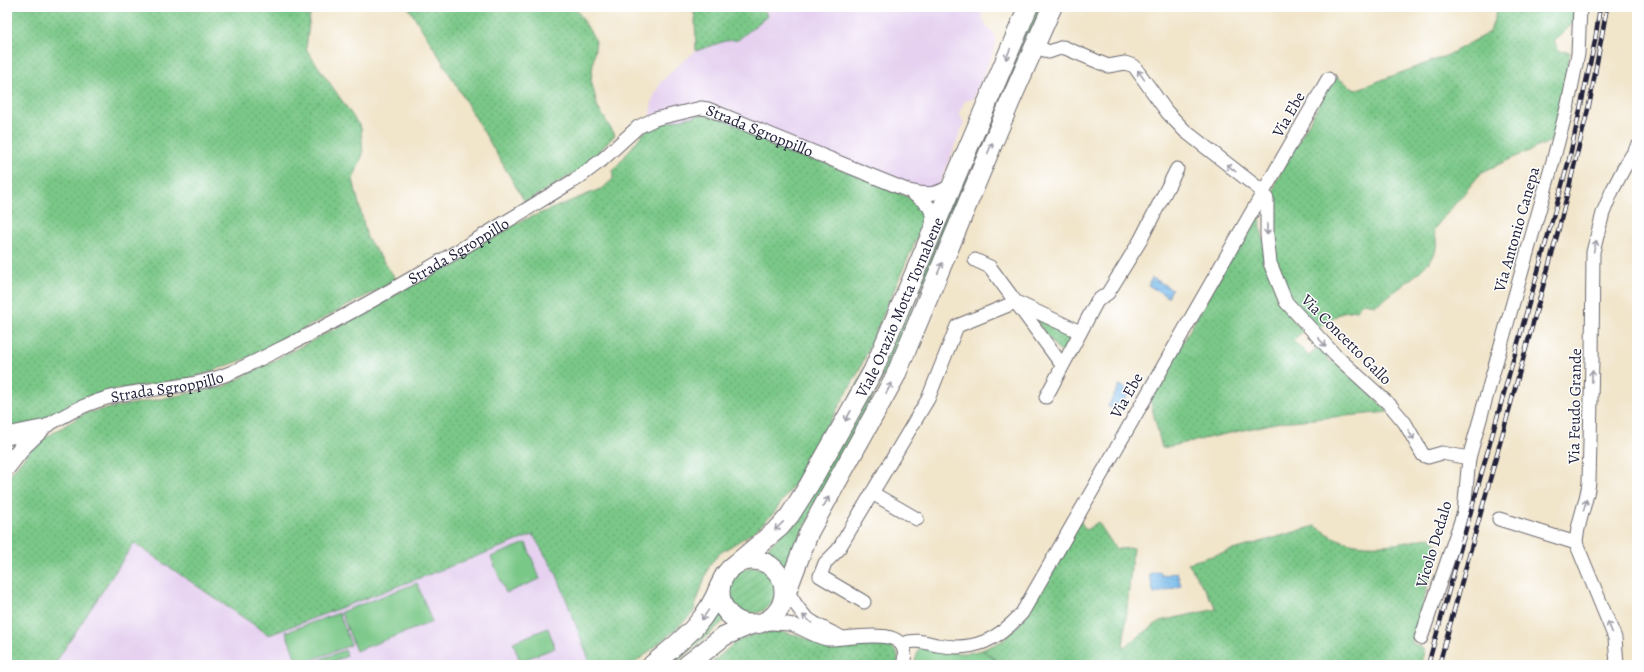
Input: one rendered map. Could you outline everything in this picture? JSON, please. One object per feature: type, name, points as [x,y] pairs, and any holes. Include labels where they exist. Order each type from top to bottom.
[{"type":"main road","name":"Viale Orazio Motta Tornabene","points":[[784,590],[809,532],[895,377],[1010,102],[1052,7]]},
{"type":"main road","name":"Viale Orazio Motta Tornabene","points":[[726,574],[780,527],[790,515],[809,485],[873,371],[1026,13]]},
{"type":"main road","points":[[652,665],[696,627],[706,614],[726,574],[738,563],[755,560],[771,566],[777,572],[784,590],[778,610],[773,616],[724,636],[687,665]]},
{"type":"main road","points":[[726,574],[719,589],[723,607],[728,614],[739,622],[756,624]]},
{"type":"street","name":"Via Antonio Canepa","points":[[1469,458],[1568,104],[1578,54],[1580,7]]},
{"type":"street","points":[[1035,46],[1049,52],[1063,46],[1108,66],[1126,63],[1134,66],[1158,100],[1185,131],[1262,192]]},
{"type":"street","name":"Via Ebe","points":[[902,644],[912,640],[955,647],[980,644],[995,637],[1005,630],[1022,613],[1328,79]]},
{"type":"street","name":"Strada Sgroppillo","points":[[7,467],[24,445],[41,429],[73,410],[98,400],[201,382],[220,377],[249,365],[401,285],[572,182],[603,159],[638,127],[655,119],[700,108],[708,109],[908,191]]},
{"type":"street","name":"Via Feudo Grande","points":[[1576,543],[1576,534],[1588,494],[1589,482],[1593,252],[1612,191],[1637,147]]},
{"type":"street","points":[[1046,397],[1097,301],[1108,293],[1140,241],[1177,169]]},
{"type":"street","points":[[908,191],[932,194],[942,191],[953,184]]},
{"type":"street","points":[[908,191],[924,201],[932,211],[932,234]]},
{"type":"street","name":"Via Concetto Gallo","points":[[1262,192],[1267,199],[1267,235],[1270,263],[1286,302],[1335,355],[1390,405],[1405,423],[1423,455],[1428,457],[1442,453],[1469,458]]},
{"type":"street","points":[[975,260],[990,267],[1062,365]]},
{"type":"street","points":[[864,602],[820,576],[825,563],[838,550],[928,400],[957,326],[1016,302],[1080,332]]},
{"type":"street","points":[[7,436],[41,429]]},
{"type":"street","name":"Vicolo Dedalo","points":[[1421,638],[1464,512],[1469,458]]},
{"type":"street","points":[[872,493],[917,520]]},
{"type":"street","points":[[1499,519],[1576,543],[1615,638],[1617,665]]},
{"type":"street","points":[[784,590],[802,615],[812,624],[841,637]]},
{"type":"street","points":[[756,624],[773,622],[792,625],[819,637],[828,639],[865,635],[884,636],[896,640],[902,644],[904,652],[903,665]]},
{"type":"shaded area","points":[[763,7],[979,7],[986,26],[994,33],[996,39],[995,48],[973,99],[965,101],[959,113],[964,123],[938,188],[933,191],[650,115],[652,100],[661,82],[675,68],[696,51],[725,41],[738,40],[766,16]]},
{"type":"shaded area","points":[[533,535],[557,575],[591,665],[54,665],[134,543],[269,635]]},
{"type":"green space","points":[[7,7],[314,7],[310,15],[306,49],[361,128],[363,154],[353,179],[367,238],[396,279],[248,358],[193,378],[115,390],[71,404],[35,424],[7,431]]},
{"type":"green space","points":[[408,7],[575,7],[596,41],[591,80],[598,108],[615,135],[582,169],[525,202],[436,51]]},
{"type":"green space","points":[[691,7],[763,7],[767,16],[738,40],[725,41],[696,51],[695,16]]},
{"type":"green space","points":[[1035,7],[1043,7],[975,168],[969,165]]},
{"type":"green space","points":[[1501,7],[1574,7],[1573,23],[1554,41],[1559,51],[1570,52],[1564,89],[1551,141],[1482,172],[1433,230],[1436,250],[1433,257],[1421,270],[1376,305],[1362,303],[1356,310],[1342,312],[1317,329],[1295,309],[1278,272],[1271,234],[1276,219],[1269,214],[1276,181],[1335,76],[1355,90],[1448,55],[1490,32],[1497,9]]},
{"type":"green space","points":[[708,113],[917,201],[927,214],[858,373],[795,483],[773,514],[755,531],[720,553],[710,564],[693,613],[667,637],[632,665],[591,665],[557,575],[533,535],[269,635],[134,543],[54,665],[7,665],[8,477],[34,445],[85,413],[223,387],[367,312],[492,236],[521,221],[603,188],[613,179],[613,171],[644,132],[655,125]]},
{"type":"green space","points":[[965,173],[971,175],[886,371],[802,532],[785,568],[773,556],[763,552],[780,536]]},
{"type":"green space","points":[[1260,206],[1261,229],[1277,297],[1289,315],[1303,331],[1293,341],[1309,356],[1318,346],[1326,353],[1328,361],[1336,362],[1389,412],[1280,422],[1162,448],[1150,400]]},
{"type":"green space","points":[[1031,314],[1071,336],[1061,352],[1058,350]]},
{"type":"green space","points":[[1080,521],[1086,530],[1098,522],[1116,549],[1133,548],[1123,648],[1160,621],[1217,609],[1188,563],[1315,526],[1337,539],[1362,545],[1397,544],[1430,537],[1439,545],[1412,643],[1425,650],[1420,665],[1005,665],[998,662],[982,650],[1004,640],[1021,622]]},
{"type":"green space","points":[[526,543],[540,579],[506,593],[491,557]]},
{"type":"green space","points":[[753,567],[766,571],[772,577],[776,590],[772,603],[766,609],[753,613],[740,609],[734,603],[730,590],[734,577],[740,571]]},
{"type":"green space","points":[[417,583],[432,622],[356,651],[341,612]]},
{"type":"green space","points":[[720,612],[725,620],[674,665],[666,665],[704,633]]},
{"type":"green space","points":[[339,613],[351,645],[298,665],[286,632]]},
{"type":"green space","points":[[548,628],[555,648],[520,661],[513,642]]},
{"type":"green space","points":[[784,632],[831,646],[890,646],[897,654],[897,665],[709,665],[737,641],[752,635]]},
{"type":"green space","points":[[919,648],[958,653],[982,650],[998,662],[1005,665],[914,665]]},
{"type":"green space","points":[[345,650],[347,656],[324,665],[305,665]]},
{"type":"water","points":[[1152,278],[1172,289],[1168,297],[1148,285]]},
{"type":"water","points":[[1120,385],[1130,391],[1118,412],[1108,406]]},
{"type":"water","points":[[1160,571],[1162,576],[1177,572],[1181,586],[1154,594],[1149,574]]},
{"type":"railway","points":[[1428,665],[1569,160],[1595,41],[1600,7]]},
{"type":"railway","points":[[1439,665],[1558,232],[1590,101],[1607,7]]}]
